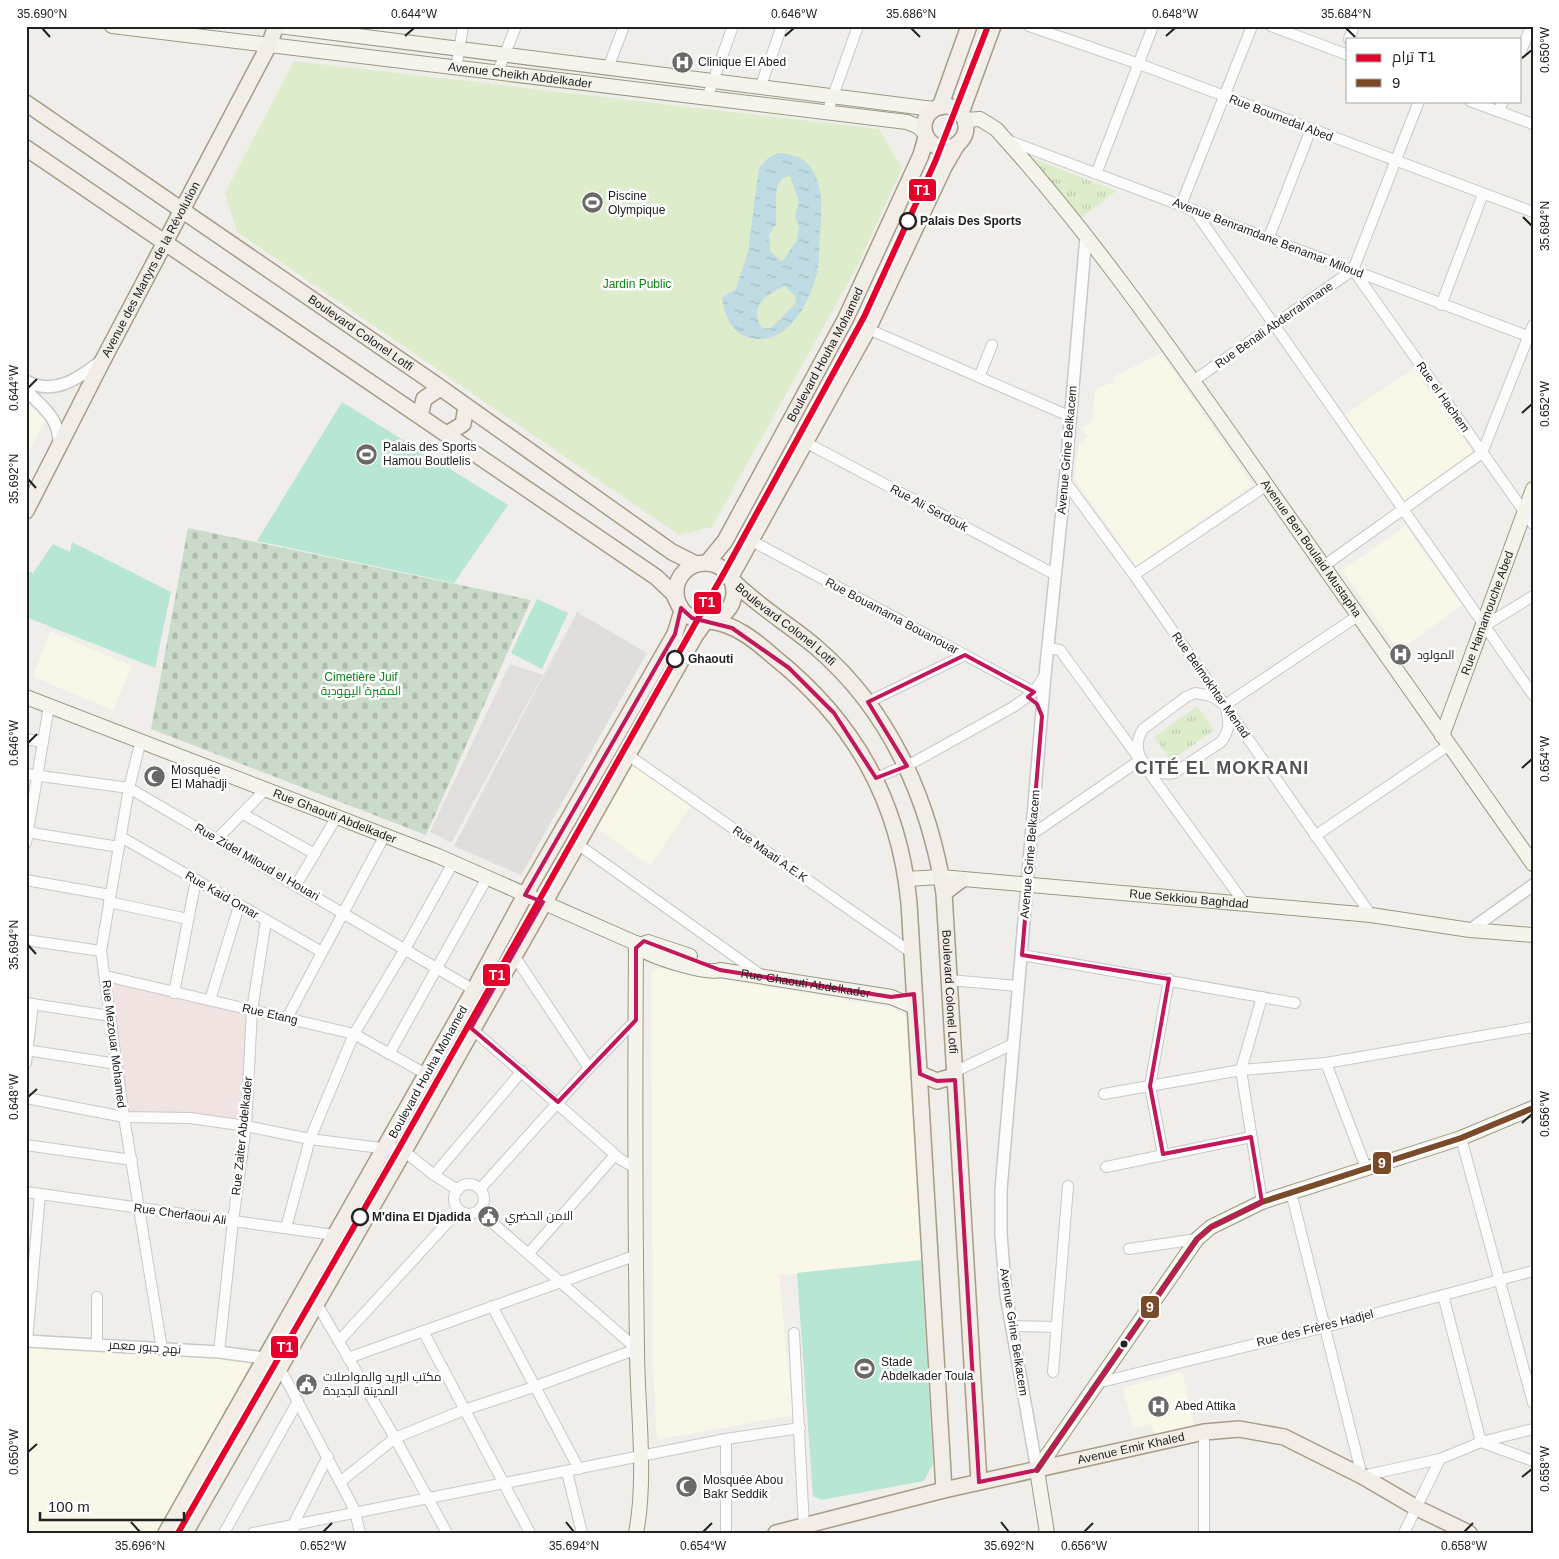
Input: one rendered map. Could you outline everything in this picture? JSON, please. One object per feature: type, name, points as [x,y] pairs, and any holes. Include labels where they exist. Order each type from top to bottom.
[{"type":"main road","name":"Avenue Cheikh Abdelkader","points":[[112,26],[190,31],[269,45],[456,69],[907,122],[917,126],[925,135]]},
{"type":"main road","name":"Avenue Cheikh Abdelkader","points":[[278,26],[372,32],[459,50],[937,108]]},
{"type":"main road","name":"Avenue des Martyrs de la Révolution","points":[[26,511],[278,26]]},
{"type":"main road","points":[[969,26],[937,108],[925,120],[925,135],[932,144],[941,148],[957,145],[964,136],[963,117],[993,26]]},
{"type":"main road","name":"Boulevard Colonel Lotfi","points":[[26,103],[440,388],[672,552],[702,564]]},
{"type":"main road","points":[[937,108],[951,107],[963,117]]},
{"type":"main road","name":"Avenue Ben Boulaid Mustapha","points":[[963,117],[982,120],[1004,138],[1086,236],[1193,381],[1325,566],[1533,864]]},
{"type":"main road","name":"Boulevard Houha Mohamed","points":[[702,564],[725,541],[846,318],[921,155],[925,135]]},
{"type":"main road","name":"Boulevard Houha Mohamed","points":[[730,579],[868,328],[944,167],[957,145]]},
{"type":"main road","points":[[26,148],[656,577],[673,593],[681,608],[692,618],[723,623],[744,634],[807,685],[844,726],[876,778],[899,842],[906,879],[920,1074],[944,1490]]},
{"type":"main road","points":[[420,416],[424,399],[440,388]]},
{"type":"main road","points":[[447,434],[463,424],[466,407]]},
{"type":"main road","name":"Rue Hamamouche Abed","points":[[1446,741],[1484,626],[1533,489]]},
{"type":"main road","points":[[681,608],[676,591],[679,580],[686,570],[702,564],[721,568],[730,579],[733,587],[732,602],[723,614],[707,621]]},
{"type":"main road","name":"Boulevard Colonel Lotfi","points":[[730,579],[752,599],[816,647],[848,678],[868,702],[906,766],[924,810],[944,893],[979,1482]]},
{"type":"main road","name":"Boulevard Houha Mohamed","points":[[166,1533],[474,990],[525,895],[675,634],[681,621],[681,608]]},
{"type":"main road","name":"Boulevard Houha Mohamed","points":[[185,1533],[317,1304],[576,843],[695,636],[707,621]]},
{"type":"main road","name":"Rue Ghaouti Abdelkader","points":[[26,697],[141,740],[453,863],[638,944],[641,949],[652,955],[708,971],[720,970],[763,976],[891,997],[915,1007]]},
{"type":"main road","name":"Rue Sekkiou Baghdad","points":[[906,879],[941,877],[1371,915],[1470,930],[1533,935]]},
{"type":"main road","points":[[944,893],[961,880]]},
{"type":"main road","points":[[636,1533],[639,1518],[640,1456],[636,1349],[636,1020],[638,944]]},
{"type":"main road","name":"Rue Ghaouti Abdelkader","points":[[891,997],[907,995],[914,991]]},
{"type":"main road","points":[[920,1074],[937,1081],[954,1074]]},
{"type":"main road","points":[[921,1096],[941,1089],[956,1095]]},
{"type":"main road","points":[[1047,1533],[1037,1470],[1197,1239],[1211,1227],[1262,1202],[1461,1138],[1533,1108]]},
{"type":"main road","name":"Avenue Emir Khaled","points":[[776,1533],[979,1482],[1204,1432],[1239,1429],[1284,1437],[1362,1476],[1415,1507],[1469,1533]]},
{"type":"main road","points":[[639,1518],[644,1533]]},
{"type":"street","points":[[456,69],[463,26]]},
{"type":"street","points":[[498,74],[516,26]]},
{"type":"street","points":[[608,68],[624,26]]},
{"type":"street","points":[[706,98],[733,26]]},
{"type":"street","points":[[760,88],[782,26]]},
{"type":"street","points":[[827,112],[858,26]]},
{"type":"street","name":"Rue Boumedal Abed","points":[[1029,26],[1139,64],[1533,212]]},
{"type":"street","points":[[1096,174],[1153,26]]},
{"type":"street","points":[[1182,206],[1252,26]]},
{"type":"street","points":[[1271,26],[1345,54]]},
{"type":"street","points":[[1349,38],[1354,26]]},
{"type":"street","points":[[1522,49],[1531,26]]},
{"type":"street","points":[[1353,270],[1418,102]]},
{"type":"street","points":[[1473,102],[1533,124]]},
{"type":"street","points":[[1499,112],[1502,102]]},
{"type":"street","points":[[1269,237],[1311,129]]},
{"type":"street","name":"Avenue Benramdane Benamar Miloud","points":[[1004,138],[1096,174],[1269,237],[1441,305],[1530,337]]},
{"type":"street","points":[[1441,305],[1483,194]]},
{"type":"street","points":[[1194,210],[1273,326],[1533,695]]},
{"type":"street","name":"Avenue Grine Belkacem","points":[[1037,1470],[1006,1295],[1001,1234],[1002,1190],[1026,886],[1054,574],[1065,481],[1069,416],[1086,236]]},
{"type":"street","name":"Rue Benali Abderrahmane","points":[[1193,381],[1353,270]]},
{"type":"street","name":"Rue el Hachem","points":[[1353,270],[1533,524]]},
{"type":"street","points":[[1325,566],[1482,453],[1530,337],[1533,325]]},
{"type":"street","points":[[868,328],[1069,416]]},
{"type":"street","points":[[979,377],[992,345]]},
{"type":"street","points":[[26,381],[43,388],[58,386],[77,379],[103,360]]},
{"type":"street","points":[[26,390],[54,419],[59,434],[59,446]]},
{"type":"street","name":"Rue Ali Serdouk","points":[[804,442],[1054,574]]},
{"type":"street","name":"Rue Belmokhtar Menad","points":[[1065,481],[1134,575],[1371,915]]},
{"type":"street","points":[[1134,575],[1267,486]]},
{"type":"street","name":"Rue Bouamama Bouanouar","points":[[750,540],[1034,692]]},
{"type":"street","points":[[1484,626],[1533,596]]},
{"type":"street","points":[[1225,705],[1359,615]]},
{"type":"street","points":[[1048,648],[1060,650],[1245,904]]},
{"type":"street","points":[[868,702],[965,654]]},
{"type":"street","points":[[876,778],[906,766],[1021,701],[1034,692],[1045,675]]},
{"type":"street","points":[[1202,694],[1211,696],[1225,705],[1230,721],[1221,742],[1174,773],[1159,773],[1140,760],[1137,742],[1143,729],[1186,697],[1202,694]]},
{"type":"street","points":[[1021,701],[1037,704],[1042,716]]},
{"type":"street","points":[[26,843],[49,706]]},
{"type":"street","points":[[26,739],[43,742]]},
{"type":"street","name":"Rue Mezouar Mohamed","points":[[141,740],[129,788],[109,898],[102,951],[124,1117],[162,1349]]},
{"type":"street","points":[[1315,836],[1446,741]]},
{"type":"street","name":"Rue Maati A.E.K","points":[[628,755],[912,953]]},
{"type":"street","points":[[1031,836],[1140,760]]},
{"type":"street","name":"Rue Zidel Miloud el Houari","points":[[26,774],[129,788],[438,967],[474,990]]},
{"type":"street","points":[[217,840],[266,789]]},
{"type":"street","points":[[243,814],[315,854]]},
{"type":"street","points":[[296,885],[336,818]]},
{"type":"street","points":[[27,832],[120,842]]},
{"type":"street","points":[[287,1018],[385,835]]},
{"type":"street","name":"Rue Kaid Omar","points":[[120,842],[196,880],[322,952]]},
{"type":"street","points":[[576,843],[763,976]]},
{"type":"street","points":[[286,1228],[310,1139],[354,1034],[405,949],[453,863]]},
{"type":"street","points":[[389,1054],[487,878]]},
{"type":"street","points":[[26,880],[109,898],[188,919]]},
{"type":"street","points":[[174,993],[196,880]]},
{"type":"street","points":[[1470,930],[1533,885]]},
{"type":"street","points":[[210,1000],[239,906]]},
{"type":"street","name":"Rue Zaiter Abdelkader","points":[[220,1352],[232,1222],[246,1126],[252,1010],[266,921]]},
{"type":"street","points":[[26,940],[102,951]]},
{"type":"street","points":[[513,954],[589,1068]]},
{"type":"street","points":[[1022,955],[1169,979],[1294,1003]]},
{"type":"street","name":"Rue Etang","points":[[106,976],[354,1034],[426,1074]]},
{"type":"street","points":[[1163,1154],[1150,1086],[1169,979]]},
{"type":"street","points":[[950,980],[1018,986]]},
{"type":"street","points":[[1262,997],[1241,1070],[1262,1202]]},
{"type":"street","points":[[26,1062],[30,1004],[110,1016]]},
{"type":"street","points":[[480,1189],[589,1068],[636,1020]]},
{"type":"street","points":[[1104,1094],[1241,1070],[1326,1063],[1533,1027]]},
{"type":"street","points":[[471,1028],[522,1070],[615,1155],[637,1169]]},
{"type":"street","points":[[954,1074],[1013,1044]]},
{"type":"street","points":[[27,1050],[117,1064]]},
{"type":"street","points":[[1326,1063],[1366,1168]]},
{"type":"street","points":[[434,1175],[522,1070]]},
{"type":"street","points":[[26,1098],[124,1117],[190,1118],[246,1126],[310,1139],[404,1150],[434,1175],[458,1190]]},
{"type":"street","points":[[1106,1167],[1251,1137]]},
{"type":"street","points":[[1461,1138],[1533,1403]]},
{"type":"street","points":[[26,1145],[132,1160]]},
{"type":"street","points":[[529,1253],[615,1155]]},
{"type":"street","points":[[471,1184],[480,1189],[484,1198],[479,1210],[472,1214],[459,1210],[455,1202],[458,1190],[471,1184]]},
{"type":"street","points":[[1053,1372],[1055,1327],[1068,1186]]},
{"type":"street","name":"Rue Cherfaoui Ali","points":[[26,1192],[334,1235]]},
{"type":"street","points":[[1290,1192],[1362,1476],[1440,1459],[1481,1442],[1533,1429]]},
{"type":"street","points":[[26,1341],[29,1287],[40,1194]]},
{"type":"street","points":[[339,1341],[459,1210]]},
{"type":"street","points":[[340,1482],[395,1438],[464,1410],[534,1387],[636,1349],[563,1282],[479,1210]]},
{"type":"street","points":[[1129,1248],[1197,1239]]},
{"type":"street","points":[[348,1358],[637,1255]]},
{"type":"street","name":"Rue des Frères Hadjel","points":[[1097,1382],[1533,1272]]},
{"type":"street","points":[[1443,1295],[1481,1442]]},
{"type":"street","points":[[97,1297],[98,1344]]},
{"type":"street","points":[[317,1304],[395,1438],[447,1533]]},
{"type":"street","points":[[492,1306],[579,1469]]},
{"type":"street","points":[[1011,1326],[1055,1327]]},
{"type":"street","points":[[423,1331],[530,1533]]},
{"type":"street","points":[[794,1333],[804,1527]]},
{"type":"street","name":"نهج جبور معمر","points":[[26,1341],[220,1352],[264,1358]]},
{"type":"street","points":[[264,1358],[280,1368],[328,1456],[355,1511],[360,1533]]},
{"type":"street","points":[[224,1533],[298,1401]]},
{"type":"street","points":[[253,1533],[293,1529],[355,1511],[567,1472],[726,1439],[800,1428]]},
{"type":"street","points":[[1204,1432],[1204,1533]]},
{"type":"street","points":[[726,1439],[726,1533]]},
{"type":"street","points":[[1481,1442],[1533,1461]]},
{"type":"street","points":[[293,1529],[328,1456]]},
{"type":"street","points":[[1404,1533],[1440,1459]]},
{"type":"street","points":[[567,1472],[582,1533]]},
{"type":"highlighted area","points":[[681,608],[692,618],[732,628],[789,668],[834,713],[876,778],[907,766],[868,702],[965,655],[1034,692],[1028,697],[1037,704],[1042,716],[1022,955],[1169,979],[1150,1086],[1163,1154],[1251,1137],[1262,1202],[1211,1227],[1197,1239],[1037,1470],[979,1482],[955,1080],[937,1081],[920,1074],[914,994],[891,997],[720,970],[644,941],[636,948],[636,1020],[558,1102],[471,1028],[543,902],[525,895],[675,634]]},
{"type":"shaded area","points":[[1161,353],[1253,485],[1136,566],[1074,479],[1079,444],[1088,437],[1082,428],[1093,420],[1095,389],[1114,382],[1113,377]]},
{"type":"shaded area","points":[[1414,368],[1473,453],[1404,502],[1342,416]]},
{"type":"shaded area","points":[[26,401],[45,420],[26,458]]},
{"type":"shaded area","points":[[1406,526],[1462,605],[1399,651],[1342,570]]},
{"type":"shaded area","points":[[577,612],[647,653],[521,875],[454,846]]},
{"type":"shaded area","points":[[50,631],[132,666],[113,710],[33,677]]},
{"type":"shaded area","points":[[510,664],[543,675],[451,843],[430,832]]},
{"type":"shaded area","points":[[633,764],[691,806],[650,866],[597,828]]},
{"type":"shaded area","points":[[657,968],[893,1008],[906,1016],[921,1260],[779,1275],[793,1415],[657,1440],[653,1364],[651,973]]},
{"type":"shaded area","points":[[106,976],[252,1010],[246,1126],[124,1117]]},
{"type":"shaded area","points":[[26,1347],[249,1360],[252,1362],[156,1533],[26,1533]]},
{"type":"shaded area","name":"Abed Attika","points":[[1182,1372],[1195,1428],[1155,1436],[1151,1424],[1133,1428],[1123,1388]]},
{"type":"green space","name":"Jardin Public","points":[[294,61],[879,129],[902,168],[859,263],[712,527],[679,535],[237,232],[225,193]]},
{"type":"green space","points":[[1027,156],[1116,191],[1081,218]]},
{"type":"green space","name":"Palais des Sports Hamou Boutlelis","points":[[342,402],[508,505],[454,583],[257,541]]},
{"type":"green space","name":"Cimetière Juif المقبرة اليهودية","points":[[188,528],[531,600],[426,835],[151,729]]},
{"type":"green space","points":[[72,542],[171,592],[155,668],[26,617],[26,570],[33,573],[53,544],[70,552]]},
{"type":"green space","points":[[537,599],[568,613],[542,669],[511,653]]},
{"type":"green space","points":[[1197,706],[1214,730],[1171,761],[1154,737]]},
{"type":"green space","name":"Stade Abdelkader Toula","points":[[921,1260],[933,1464],[924,1481],[821,1500],[813,1496],[797,1273]]},
{"type":"water","points":[[783,153],[798,157],[807,163],[813,170],[819,187],[821,214],[819,263],[815,280],[804,307],[785,329],[774,336],[761,339],[747,337],[732,326],[726,315],[722,297],[736,289],[748,252],[759,168],[768,158]],"holes":[[[790,176],[799,202],[795,216],[799,228],[797,240],[782,262],[770,251],[769,235],[776,225],[778,184],[784,177]],[[785,286],[796,297],[795,304],[771,328],[762,328],[758,320],[758,307],[771,293]]]},
{"type":"tram line","name":"T1","points":[[178,1533],[398,1150],[725,571],[864,317],[935,162],[988,26]]},
{"type":"transit line","name":"9","points":[[1037,1470],[1197,1239],[1211,1227],[1262,1202],[1461,1138],[1533,1108]]},
{"type":"place","name":"Clinique El Abed","points":[[682,62]]},
{"type":"place","name":"Piscine Olympique","points":[[592,203]]},
{"type":"place","name":"Palais Des Sports","points":[[908,221]]},
{"type":"place","name":"Palais des Sports Hamou Boutlelis","points":[[367,454]]},
{"type":"place","name":"المولود","points":[[1401,655]]},
{"type":"place","name":"Ghaouti","points":[[675,659]]},
{"type":"place","name":"Mosquée El Mahadji","points":[[155,777]]},
{"type":"place","name":"الامن الحضري","points":[[489,1216]]},
{"type":"place","name":"M'dina El Djadida","points":[[360,1217]]},
{"type":"place","name":"Stade Abdelkader Toula","points":[[865,1369]]},
{"type":"place","name":"مكتب البريد والمواصلات المدينة الجديدة","points":[[307,1384]]},
{"type":"place","name":"Abed Attika","points":[[1159,1406]]},
{"type":"place","name":"Mosquée Abou Bakr Seddik","points":[[687,1487]]},
{"type":"district","name":"CITÉ EL MOKRANI","points":[[1222,768]]}]
